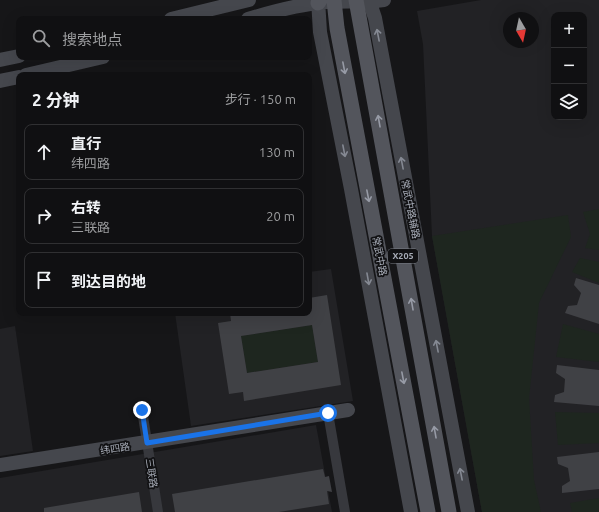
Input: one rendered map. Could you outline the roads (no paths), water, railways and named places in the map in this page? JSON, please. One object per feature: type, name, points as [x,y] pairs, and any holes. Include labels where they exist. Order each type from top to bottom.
[{"type":"main road","name":"常武中路","points":[[325,1],[337,28],[428,512]]},
{"type":"main road","name":"X205","points":[[363,1],[449,512]]},
{"type":"street","points":[[183,16],[249,0]]},
{"type":"street","points":[[258,16],[290,7],[325,1],[384,0]]},
{"type":"street","points":[[325,1],[320,32],[352,189],[411,512]]},
{"type":"street","name":"常武中路辅路","points":[[363,1],[375,18],[468,512]]},
{"type":"street","points":[[0,60],[16,57]]},
{"type":"street","points":[[39,72],[90,60]]},
{"type":"street","points":[[0,81],[16,77]]},
{"type":"street","name":"三联路","points":[[142,410],[158,512]]},
{"type":"street","name":"纬四路","points":[[0,465],[147,443],[348,410]]},
{"type":"street","points":[[328,413],[345,512]]}]
